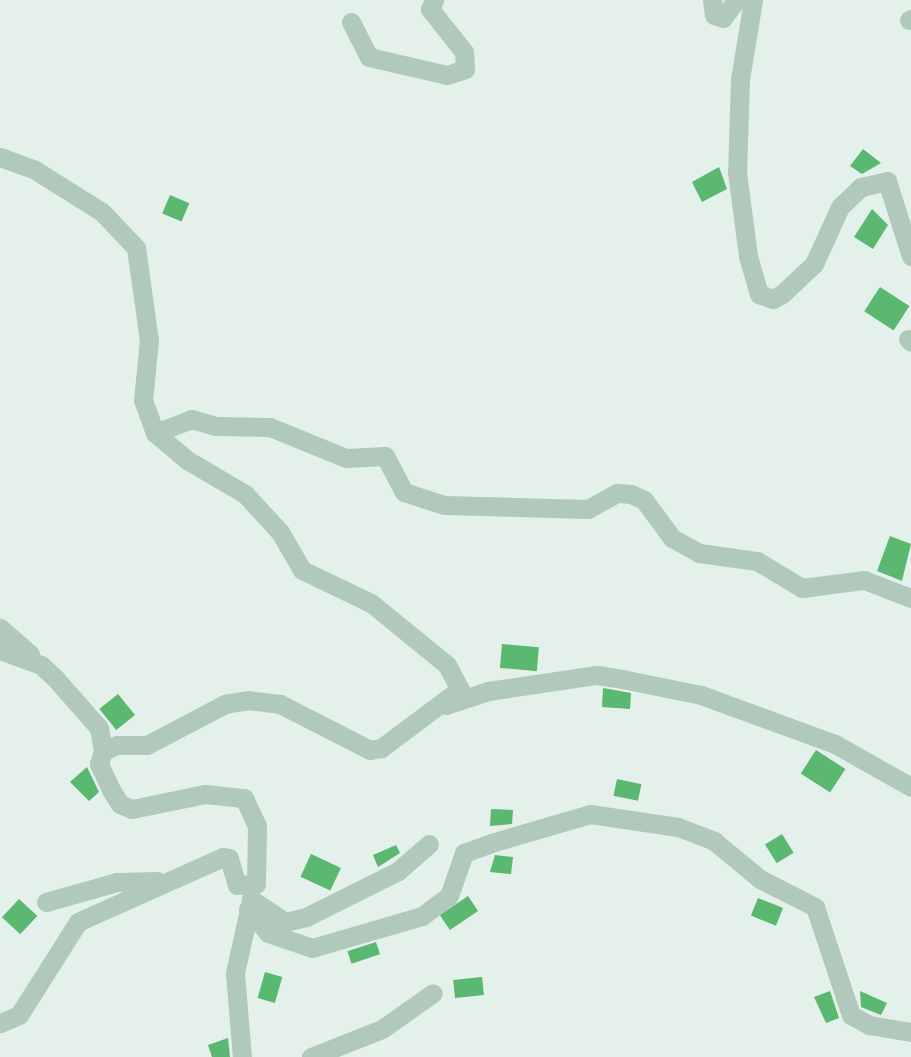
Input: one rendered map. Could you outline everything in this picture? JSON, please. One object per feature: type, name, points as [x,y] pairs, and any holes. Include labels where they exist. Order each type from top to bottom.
[{"type":"street","points":[[351,22],[369,57],[447,75],[465,69],[464,52],[430,9],[434,0]]},
{"type":"street","points":[[712,0],[714,15],[723,18],[736,0]]},
{"type":"street","points":[[753,0],[740,79],[737,172],[748,256],[759,294],[773,299],[814,264],[840,207],[861,187],[887,181],[911,256]]},
{"type":"street","points":[[0,157],[35,170],[102,212],[136,248],[149,340],[143,400],[155,433],[187,460],[245,494],[311,578],[371,603],[447,665],[460,689],[442,706],[382,748],[370,750],[280,704],[249,700],[225,704],[148,745],[117,745],[103,751]]},
{"type":"street","points":[[155,433],[191,419],[227,427],[270,427],[346,457],[385,456],[404,492],[443,505],[589,509],[617,493],[631,494],[644,500],[672,538],[699,553],[757,561],[802,588],[864,580],[911,598]]},
{"type":"street","points":[[0,628],[41,664],[99,728],[103,751],[99,764],[120,804],[132,808],[205,794],[244,798],[257,826],[256,884],[249,899],[234,973],[242,1057]]},
{"type":"street","points":[[0,650],[41,664]]},
{"type":"street","points":[[442,706],[488,691],[597,675],[622,679],[701,695],[835,744],[911,787]]},
{"type":"street","points":[[0,1023],[19,1015],[78,922],[223,857],[229,858],[237,885],[249,899],[268,933],[312,948],[422,916],[449,896],[464,853],[590,814],[678,827],[714,841],[760,879],[815,907],[851,1016],[911,1032]]},
{"type":"street","points":[[249,899],[285,922],[306,917],[398,871],[429,844]]},
{"type":"street","points":[[46,902],[117,882],[169,881]]},
{"type":"street","points":[[311,1057],[382,1030],[433,993]]},
{"type":"street","points":[[887,1027],[911,1023]]},
{"type":"building","points":[[863,149],[881,163],[862,174],[850,166]]},
{"type":"building","points":[[719,167],[727,189],[702,202],[692,182]]},
{"type":"building","points":[[170,195],[189,203],[182,222],[162,213]]},
{"type":"building","points":[[872,209],[888,225],[873,249],[854,237]]},
{"type":"building","points":[[880,287],[909,306],[894,330],[864,311]]},
{"type":"building","points":[[890,536],[911,544],[902,581],[877,571]]},
{"type":"building","points":[[502,644],[539,647],[537,671],[500,668]]},
{"type":"building","points":[[603,688],[631,693],[630,709],[602,707]]},
{"type":"building","points":[[118,694],[135,715],[116,730],[99,709]]},
{"type":"building","points":[[816,750],[845,769],[830,793],[801,773]]},
{"type":"building","points":[[87,767],[99,792],[89,801],[70,782]]},
{"type":"building","points":[[617,779],[641,784],[638,801],[613,796]]},
{"type":"building","points":[[491,809],[513,810],[512,824],[490,826]]},
{"type":"building","points":[[782,834],[794,853],[777,863],[765,845]]},
{"type":"building","points":[[396,845],[400,853],[378,867],[373,855]]},
{"type":"building","points":[[311,854],[341,868],[330,891],[300,877]]},
{"type":"building","points":[[495,855],[513,857],[511,874],[490,872]]},
{"type":"building","points":[[468,896],[478,911],[450,930],[440,915]]},
{"type":"building","points":[[758,898],[783,908],[776,926],[751,916]]},
{"type":"building","points":[[19,899],[37,916],[20,934],[2,917]]},
{"type":"building","points":[[376,942],[380,954],[351,964],[347,951]]},
{"type":"building","points":[[265,972],[282,977],[275,1003],[258,998]]},
{"type":"building","points":[[482,977],[484,995],[455,998],[453,980]]},
{"type":"building","points":[[830,991],[839,1018],[826,1023],[814,997]]},
{"type":"building","points":[[860,991],[887,1003],[881,1015],[861,1007]]},
{"type":"building","points":[[228,1038],[230,1057],[212,1057],[208,1045]]}]
